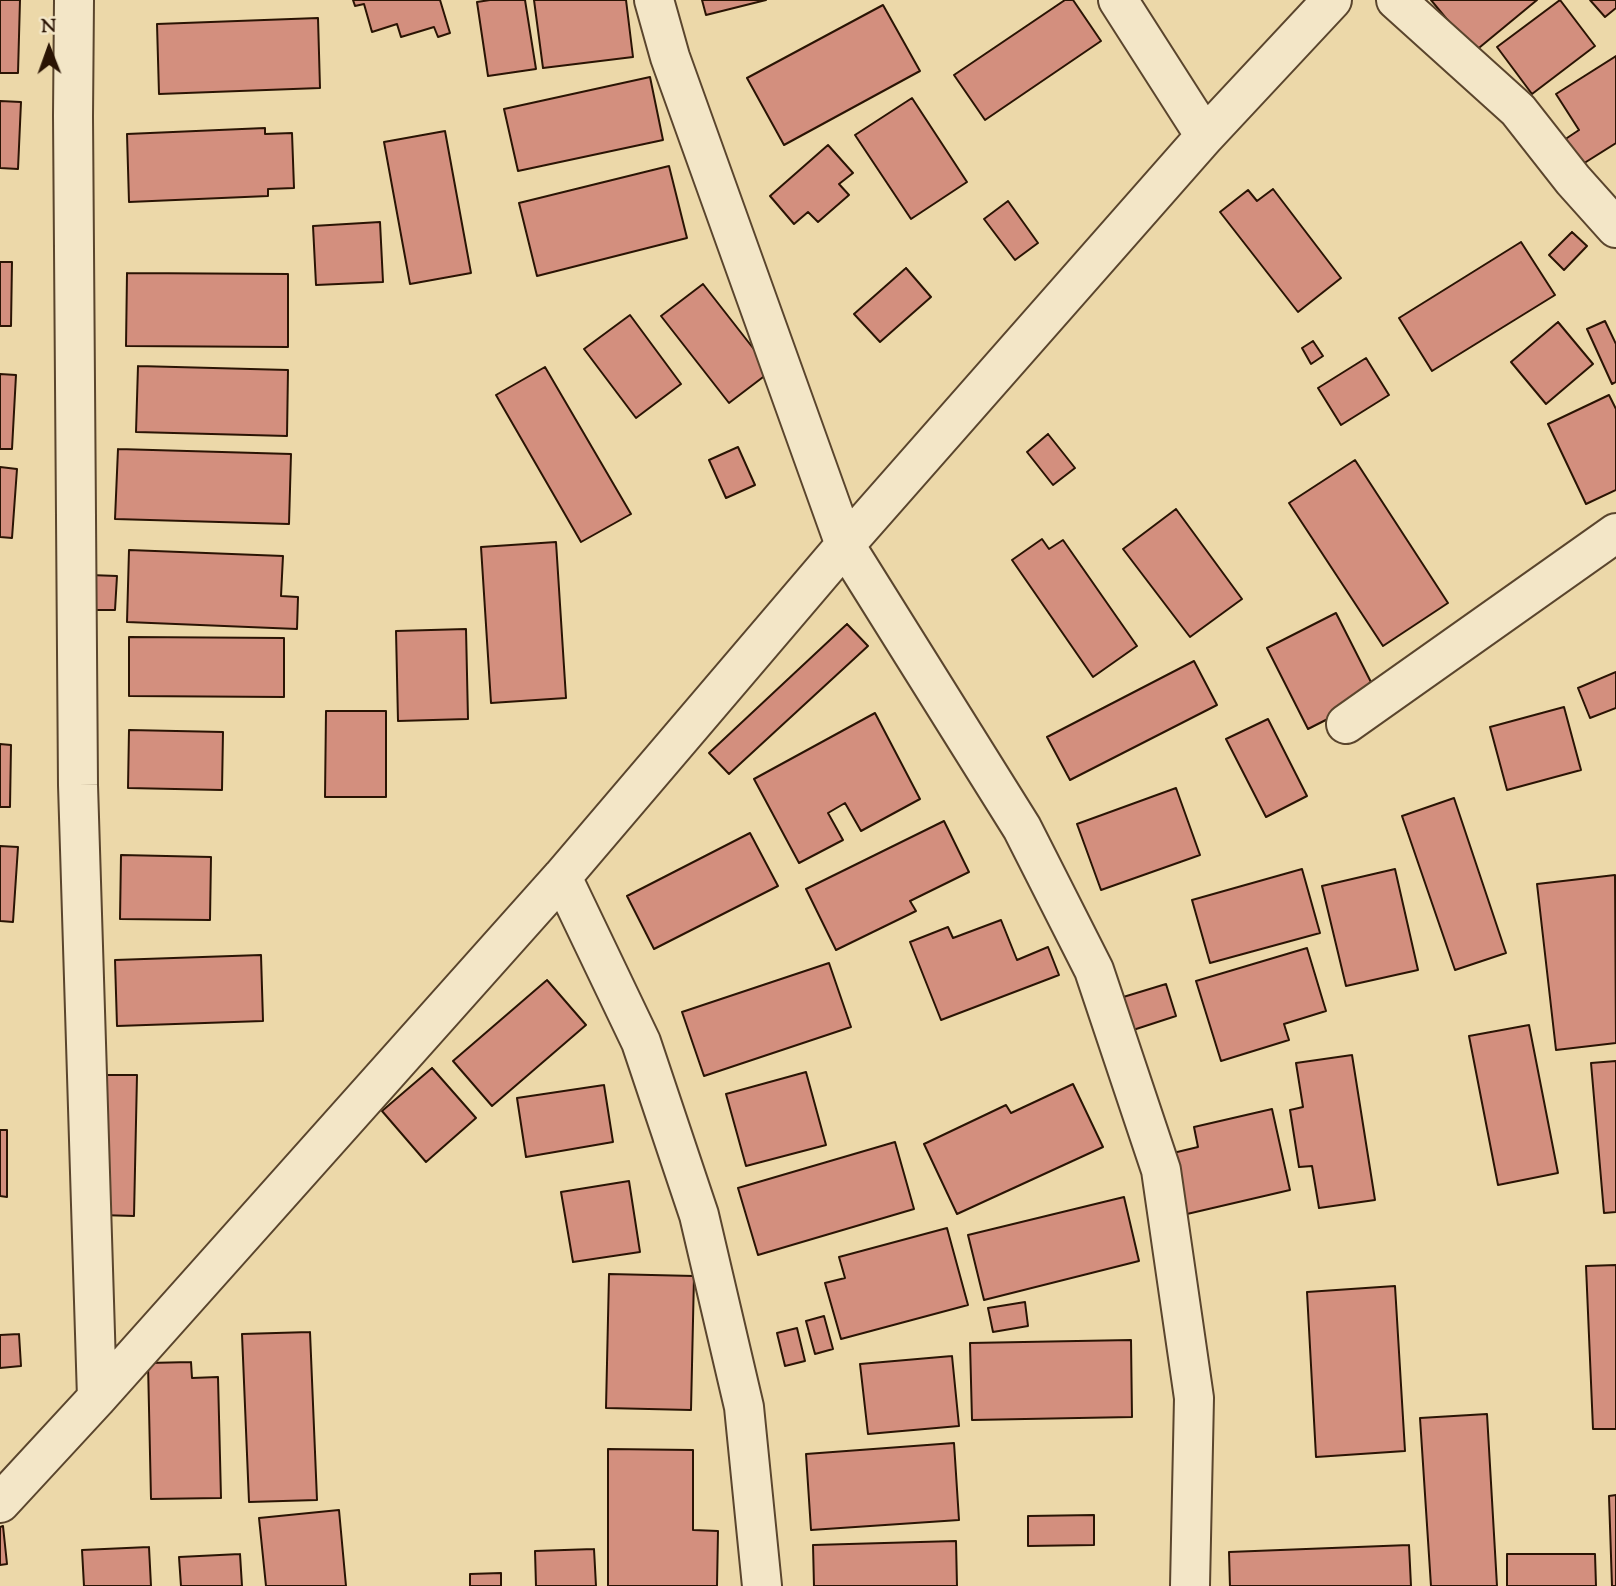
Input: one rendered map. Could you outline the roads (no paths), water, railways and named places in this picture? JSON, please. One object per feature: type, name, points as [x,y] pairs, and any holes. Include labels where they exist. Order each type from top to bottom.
[{"type":"street","points":[[74,0],[78,785],[97,1398]]},
{"type":"street","points":[[654,0],[670,57],[845,545],[1022,828],[1094,970],[1161,1170],[1194,1398],[1190,1586]]},
{"type":"street","points":[[1118,0],[1205,136]]},
{"type":"street","points":[[0,1503],[562,877],[845,545],[1205,136],[1332,0]]},
{"type":"street","points":[[1396,0],[1518,110],[1573,180],[1616,228]]},
{"type":"street","points":[[1346,724],[1616,533]]},
{"type":"street","points":[[562,877],[641,1042],[699,1215],[744,1407],[762,1586]]}]
